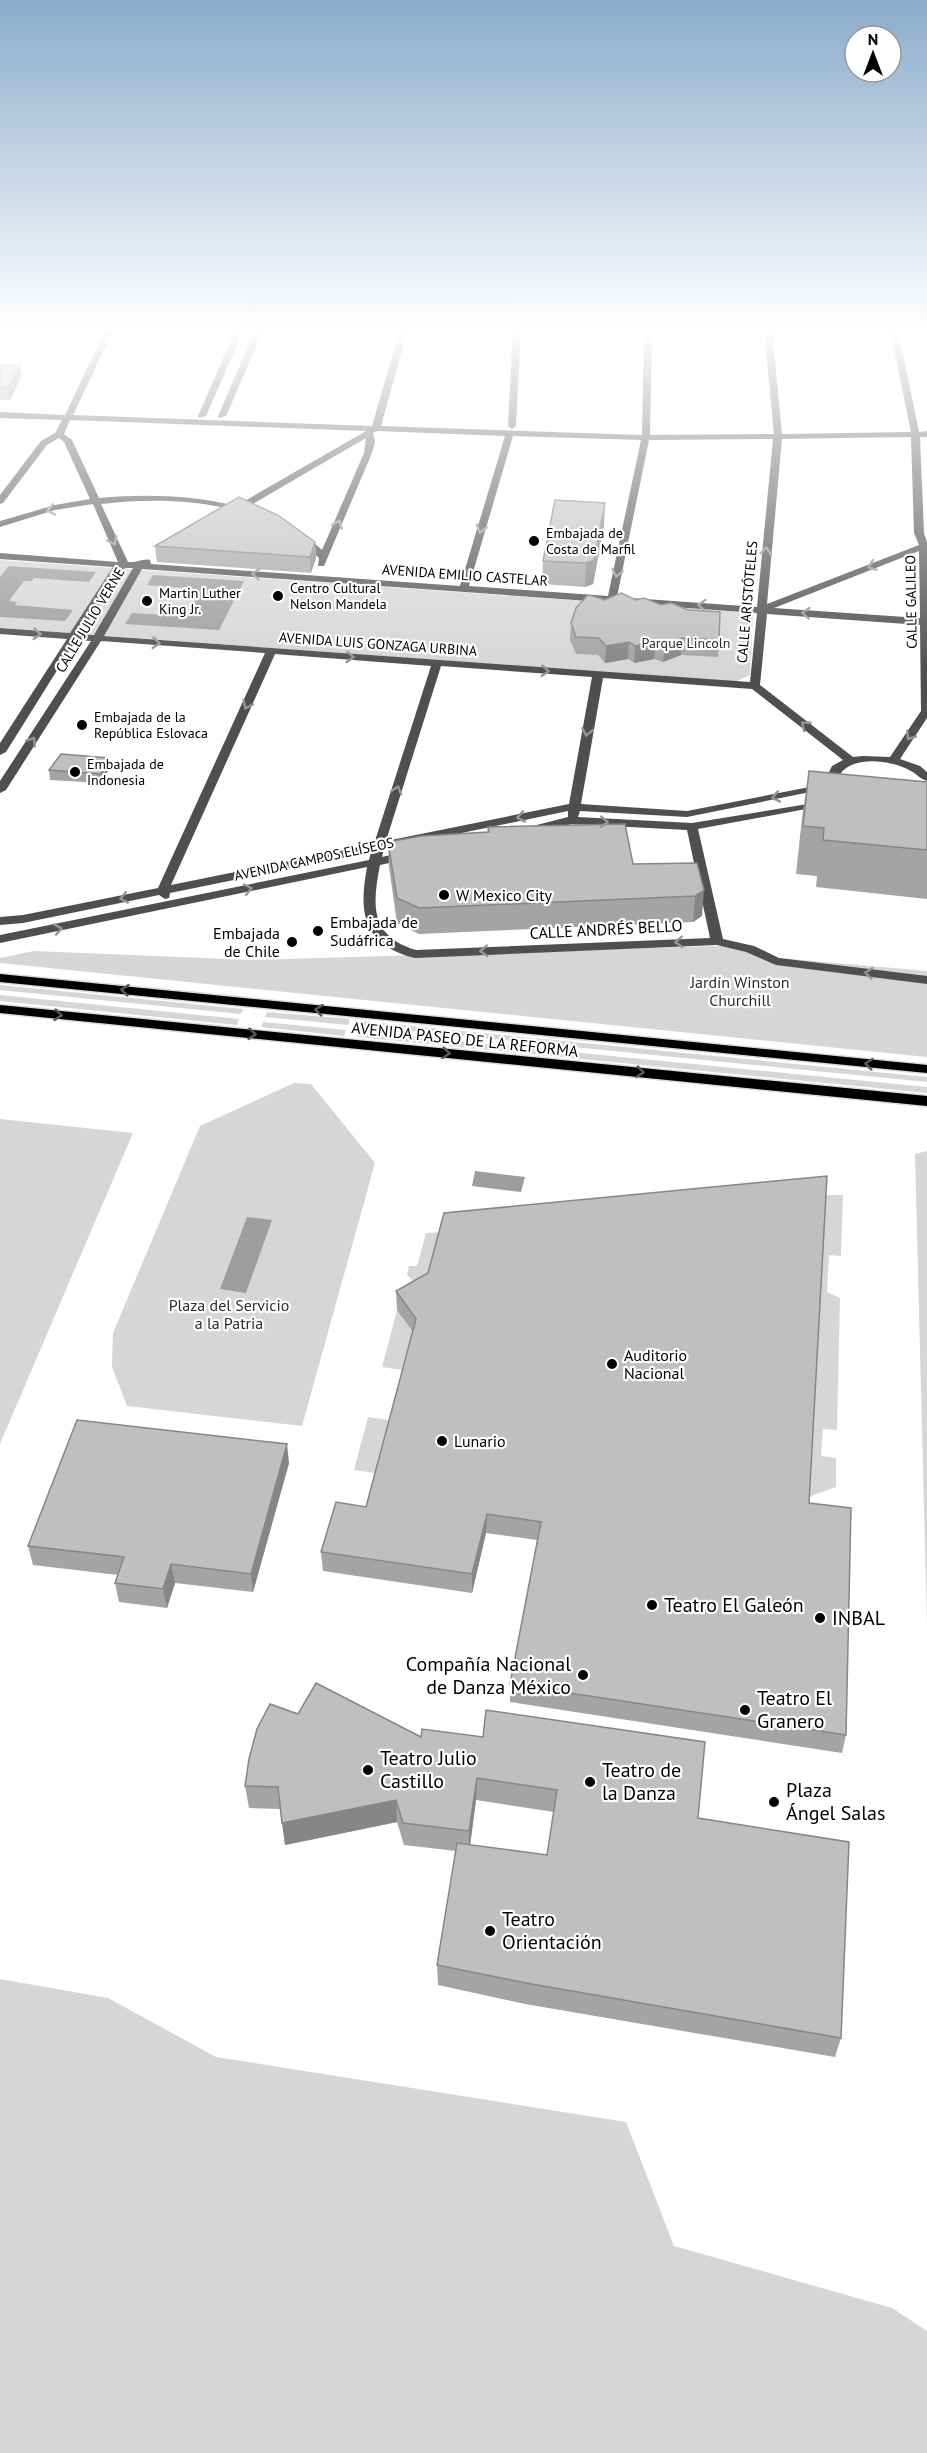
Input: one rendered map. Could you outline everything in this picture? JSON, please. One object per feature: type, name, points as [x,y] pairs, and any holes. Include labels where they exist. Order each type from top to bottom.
[{"type":"main road","name":"AVENIDA PASEO DE LA REFORMA","points":[[0,978],[927,1069]]},
{"type":"main road","name":"AVENIDA PASEO DE LA REFORMA","points":[[0,1009],[927,1101]]},
{"type":"street","points":[[0,501],[45,443]]},
{"type":"street","points":[[70,443],[124,565]]},
{"type":"street","points":[[219,520],[349,443]]},
{"type":"street","points":[[315,578],[371,443]]},
{"type":"street","points":[[464,588],[507,443]]},
{"type":"street","points":[[612,599],[644,443]]},
{"type":"street","name":"CALLE ARISTÓTELES","points":[[777,443],[760,609],[755,686],[851,761]]},
{"type":"street","name":"CALLE GALILEO","points":[[894,760],[926,711],[926,546],[919,533],[915,443]]},
{"type":"street","points":[[0,524],[40,512],[133,498],[170,498],[210,502],[250,512]]},
{"type":"street","points":[[287,527],[312,544],[324,558]]},
{"type":"street","points":[[760,609],[926,546]]},
{"type":"street","name":"CALLE JULIO VERNE","points":[[0,790],[83,663],[139,566],[159,555]]},
{"type":"street","name":"AVENIDA EMILIO CASTELAR","points":[[0,556],[926,622]]},
{"type":"street","name":"CALLE JULIO VERNE","points":[[0,752],[116,569],[124,565]]},
{"type":"street","name":"AVENIDA LUIS GONZAGA URBINA","points":[[0,631],[755,686]]},
{"type":"street","points":[[172,905],[163,891],[271,652]]},
{"type":"street","points":[[58,661],[72,657],[80,659],[83,663]]},
{"type":"street","name":"CALLE ANDRÉS BELLO","points":[[437,663],[374,862],[369,887],[371,922],[388,944],[415,954],[717,941],[750,949],[776,961],[927,980]]},
{"type":"street","points":[[572,820],[598,674]]},
{"type":"street","points":[[514,833],[572,820],[692,827],[848,798],[834,786],[834,773],[843,764],[870,758],[894,760],[911,765],[926,775]]},
{"type":"street","name":"AVENIDA CAMPOS ELÍSEOS","points":[[0,921],[23,919],[573,807],[687,814],[834,786]]},
{"type":"street","points":[[692,827],[717,941]]},
{"type":"street","name":"AVENIDA CAMPOS ELÍSEOS","points":[[0,939],[421,852]]},
{"type":"green space","name":"Parque Lincoln","points":[[0,560],[742,612],[753,617],[750,675],[735,682],[0,628]]},
{"type":"green space","name":"Jardín Winston Churchill","points":[[749,945],[779,958],[927,971],[927,1057],[0,963],[0,958],[34,951],[251,960]]},
{"type":"green space","points":[[0,985],[243,1009],[241,1014],[0,990]]},
{"type":"green space","points":[[0,995],[239,1019],[237,1025],[0,1001]]},
{"type":"green space","points":[[267,1012],[350,1019],[348,1025],[265,1017]]},
{"type":"green space","points":[[362,1021],[927,1077],[927,1082],[360,1026]]},
{"type":"green space","points":[[263,1022],[346,1030],[344,1036],[261,1027]]},
{"type":"green space","points":[[359,1031],[927,1087],[927,1093],[357,1037]]},
{"type":"green space","name":"Plaza del Servicio a la Patria","points":[[294,1083],[311,1084],[375,1163],[302,1426],[127,1406],[112,1367],[113,1333],[200,1126]]},
{"type":"green space","points":[[0,1119],[133,1133],[0,1444]]},
{"type":"green space","points":[[927,1151],[927,1626],[915,1154]]},
{"type":"green space","points":[[824,1195],[843,1195],[841,1256],[829,1255],[827,1292],[840,1298],[837,1430],[823,1429],[821,1456],[836,1458],[836,1487],[806,1498]]},
{"type":"green space","points":[[444,1232],[381,1474],[354,1470],[368,1417],[389,1420],[402,1370],[382,1367],[398,1307],[420,1289],[407,1275],[409,1266],[417,1266],[426,1233]]},
{"type":"green space","points":[[0,1979],[108,1998],[216,2057],[626,2122],[674,2246],[892,2308],[927,2331],[927,2453],[0,2453]]},
{"type":"shaded area","points":[[9,566],[96,572],[89,582],[34,578],[32,581],[24,581],[9,601],[17,602],[15,605],[73,610],[65,621],[0,617],[0,577]]},
{"type":"shaded area","points":[[153,575],[244,581],[219,630],[125,624],[132,613],[178,616],[181,613],[189,613],[200,594],[193,593],[195,589],[147,585]]},
{"type":"shaded area","points":[[475,1171],[525,1177],[521,1192],[472,1186]]},
{"type":"shaded area","points":[[247,1217],[272,1220],[246,1293],[220,1289]]},
{"type":"building","points":[[239,497],[279,516],[315,542],[310,557],[155,546]]},
{"type":"building","points":[[555,500],[605,503],[594,560],[586,563],[543,561]]},
{"type":"building","points":[[621,593],[636,600],[644,598],[661,605],[671,603],[688,610],[720,612],[719,640],[682,638],[665,645],[656,642],[635,646],[629,642],[606,646],[599,638],[576,637],[571,623],[576,608],[588,595],[605,600]]},
{"type":"building","points":[[61,754],[109,758],[101,774],[49,770]]},
{"type":"building","points":[[809,771],[927,782],[927,850],[823,840],[824,828],[803,826]]},
{"type":"building","points":[[625,824],[633,864],[697,863],[704,890],[695,896],[419,908],[397,898],[388,842],[421,836],[489,832],[488,827]]},
{"type":"building","name":"Auditorio Nacional","points":[[827,1176],[809,1503],[851,1508],[846,1735],[510,1684],[541,1522],[487,1514],[472,1574],[321,1552],[336,1502],[366,1507],[416,1319],[396,1291],[428,1273],[444,1213]]},
{"type":"building","points":[[77,1420],[287,1444],[251,1574],[171,1564],[163,1589],[115,1583],[124,1557],[28,1546]]},
{"type":"building","points":[[316,1683],[421,1737],[422,1729],[483,1737],[486,1710],[705,1742],[698,1818],[849,1842],[841,2038],[526,1983],[437,1965],[457,1843],[547,1855],[557,1790],[477,1778],[469,1831],[403,1823],[396,1800],[282,1823],[278,1787],[245,1786],[249,1759],[257,1729],[270,1704],[298,1714]]},
{"type":"place","name":"Embajada de Costa de Marfil","points":[[534,541]]},
{"type":"place","name":"Centro Cultural Nelson Mandela","points":[[278,596]]},
{"type":"place","name":"Martin Luther King Jr.","points":[[147,601]]},
{"type":"place","name":"Embajada de la República Eslovaca","points":[[82,725]]},
{"type":"place","name":"Embajada de Indonesia","points":[[75,772]]},
{"type":"place","name":"W Mexico City","points":[[444,895]]},
{"type":"place","name":"Embajada de Sudáfrica","points":[[318,931]]},
{"type":"place","name":"Embajada de Chile","points":[[292,942]]},
{"type":"place","name":"Auditorio Nacional","points":[[612,1364]]},
{"type":"place","name":"Lunario","points":[[442,1441]]},
{"type":"place","name":"Teatro El Galeón","points":[[652,1605]]},
{"type":"place","name":"INBAL","points":[[820,1618]]},
{"type":"place","name":"Compañía Nacional de Danza México","points":[[583,1675]]},
{"type":"place","name":"Teatro El Granero","points":[[745,1710]]},
{"type":"place","name":"Teatro Julio Castillo","points":[[368,1770]]},
{"type":"place","name":"Teatro de la Danza","points":[[590,1782]]},
{"type":"place","name":"Plaza Ángel Salas","points":[[774,1802]]},
{"type":"place","name":"Teatro Orientación","points":[[490,1931]]}]
